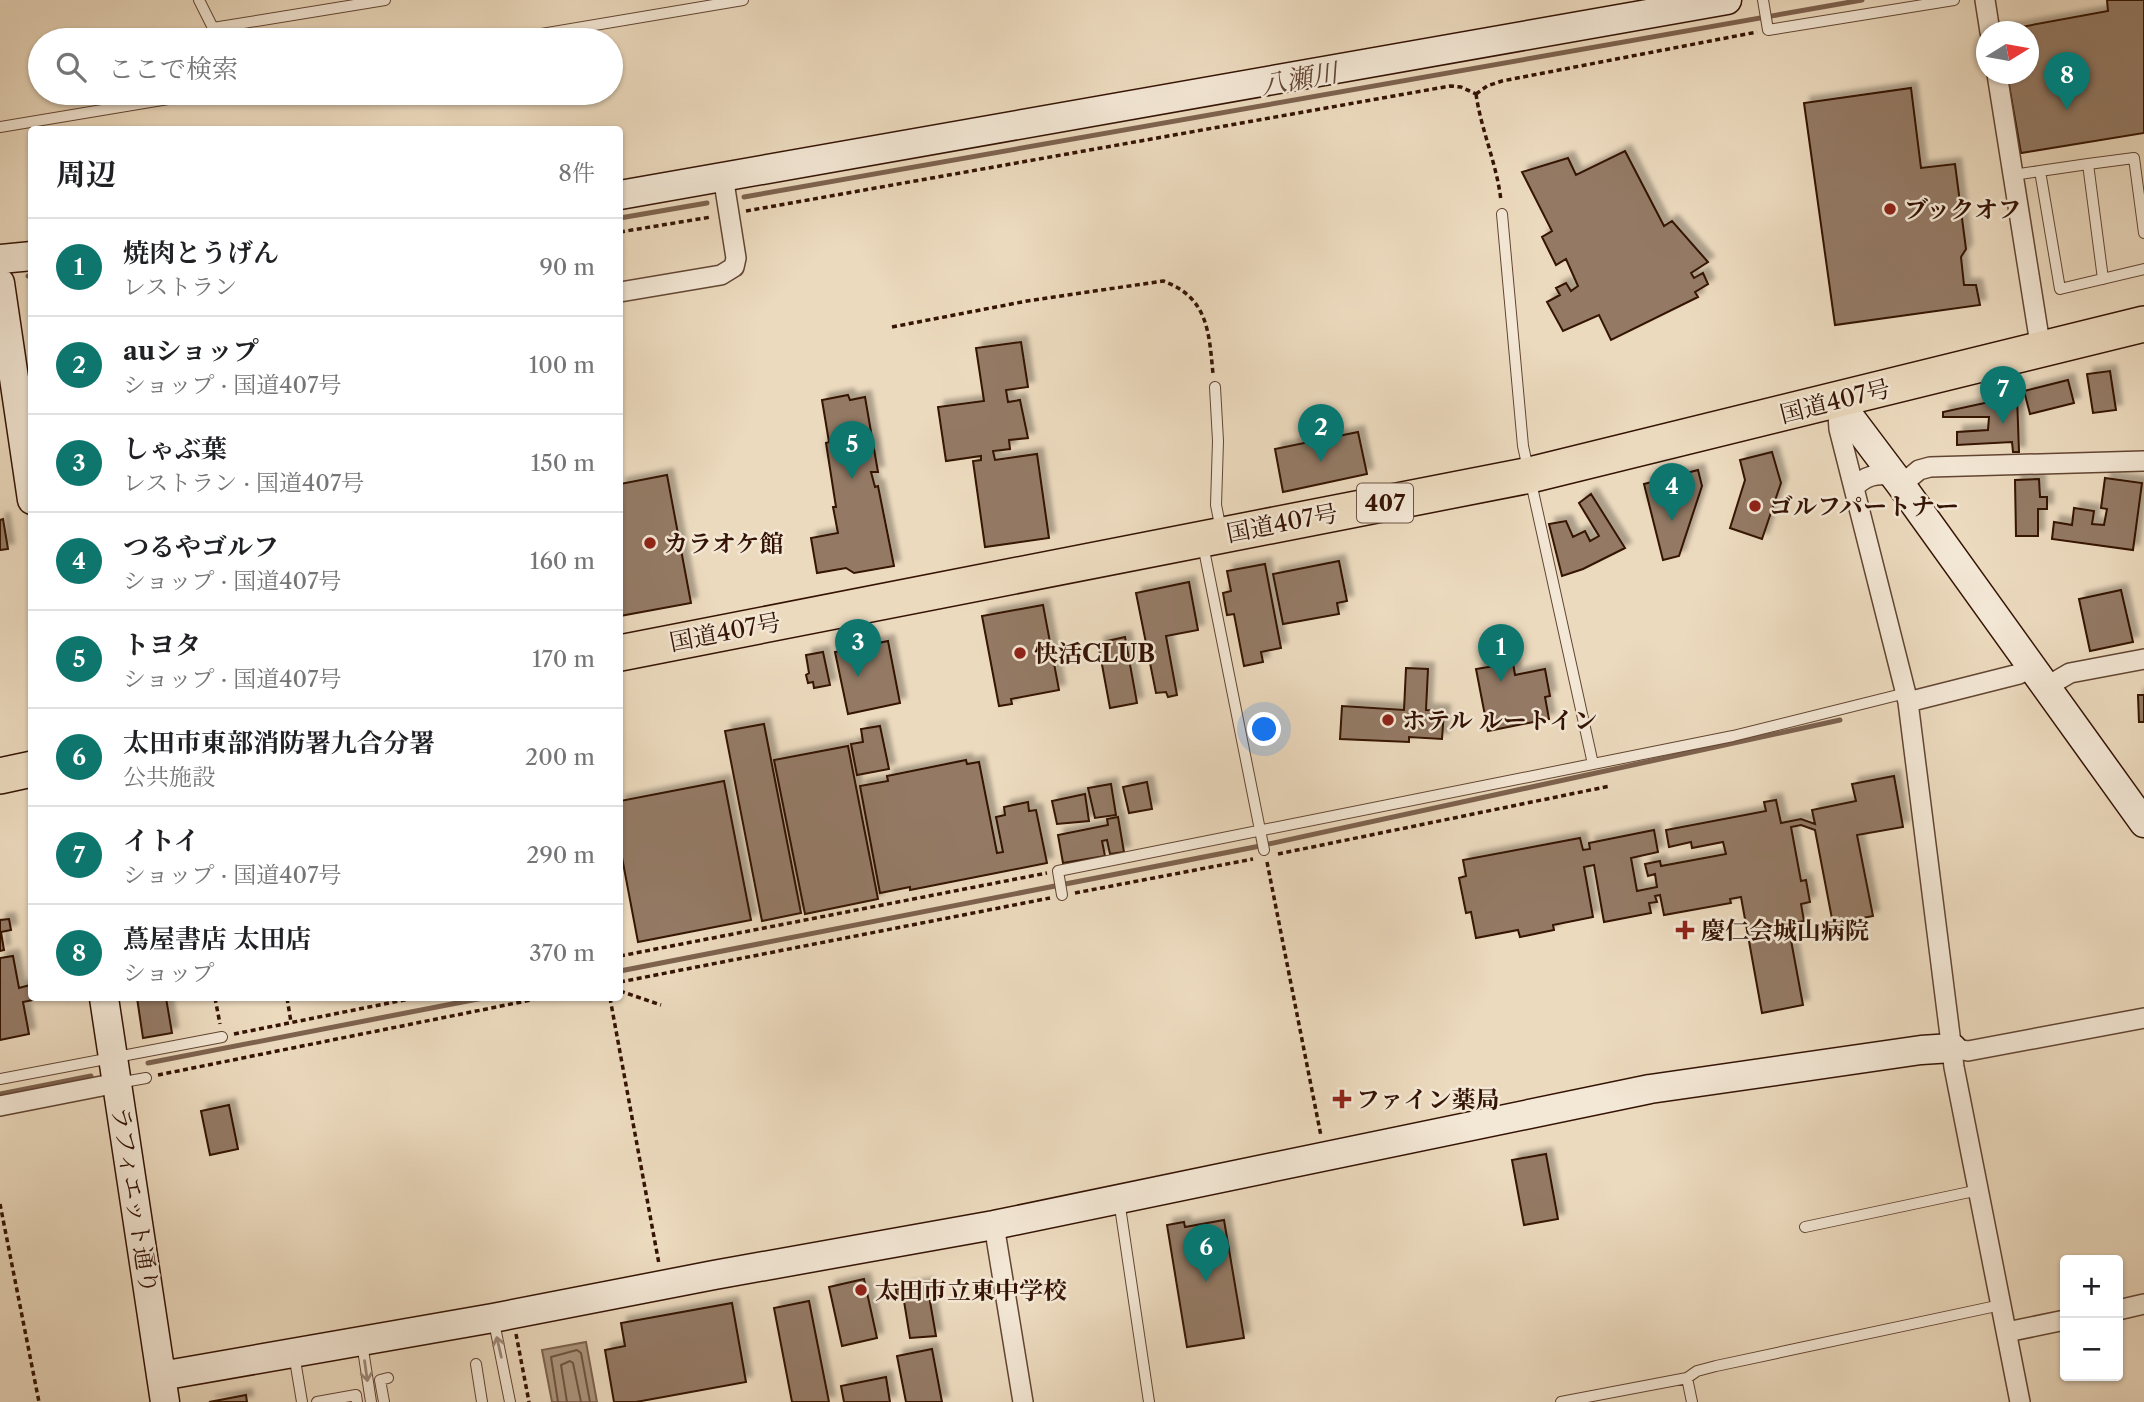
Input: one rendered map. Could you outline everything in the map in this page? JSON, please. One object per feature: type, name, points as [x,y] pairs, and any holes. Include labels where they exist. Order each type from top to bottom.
[{"type":"highway","name":"国道407号","points":[[623,652],[1530,475],[2144,324]]},
{"type":"highway","points":[[0,776],[28,770]]},
{"type":"street","points":[[623,194],[1679,4],[1727,0]]},
{"type":"street","points":[[1985,0],[1988,21]]},
{"type":"street","points":[[1999,84],[2041,350]]},
{"type":"street","points":[[623,291],[721,275],[734,267],[736,258],[723,176]]},
{"type":"street","points":[[0,259],[28,256]]},
{"type":"street","points":[[0,283],[4,341],[28,477]]},
{"type":"street","points":[[1837,400],[1898,480],[2144,823]]},
{"type":"street","points":[[1837,400],[1839,429],[1907,698],[1952,1048],[2020,1402]]},
{"type":"street","points":[[1854,488],[1871,475],[1881,473],[1898,480],[1930,467],[2144,461]]},
{"type":"street","points":[[1907,698],[2019,674],[2039,677],[2144,659]]},
{"type":"street","name":"ラフィエット通り","points":[[104,1001],[163,1389]]},
{"type":"street","points":[[163,1389],[294,1351],[361,1339],[504,1323],[714,1275],[994,1225],[1650,1089],[1921,1051],[1952,1048],[1968,1051],[2144,1018]]},
{"type":"street","points":[[0,1106],[115,1070]]},
{"type":"street","points":[[994,1225],[1023,1402]]},
{"type":"street","points":[[2123,1309],[2143,1307]]},
{"type":"street","points":[[2007,1332],[2060,1321]]},
{"type":"lane","points":[[199,0],[213,28],[385,0]]},
{"type":"lane","points":[[577,28],[743,0]]},
{"type":"lane","points":[[1764,3],[1768,29],[1954,0]]},
{"type":"lane","points":[[0,127],[132,105]]},
{"type":"lane","points":[[2013,175],[2139,157],[2144,233]]},
{"type":"lane","points":[[2088,164],[2103,279]]},
{"type":"lane","points":[[2040,171],[2060,289],[2144,269]]},
{"type":"lane","points":[[1502,214],[1523,446],[1593,764]]},
{"type":"lane","points":[[1215,387],[1218,441],[1212,536],[1265,853]]},
{"type":"lane","points":[[1062,893],[1058,873],[1907,698]]},
{"type":"lane","points":[[0,1079],[115,1070],[222,1037]]},
{"type":"lane","points":[[115,1070],[146,1078]]},
{"type":"lane","points":[[1805,1227],[1979,1190]]},
{"type":"lane","points":[[1119,1200],[1149,1402]]},
{"type":"lane","points":[[1561,1402],[1587,1400],[1688,1378],[1697,1371],[1716,1366],[2002,1304]]},
{"type":"lane","points":[[504,1323],[505,1376],[510,1402]]},
{"type":"lane","points":[[361,1339],[371,1402]]},
{"type":"lane","points":[[294,1351],[302,1402]]},
{"type":"lane","points":[[476,1364],[482,1402]]},
{"type":"lane","points":[[384,1402],[380,1380],[388,1378]]},
{"type":"lane","points":[[1688,1378],[1692,1402]]},
{"type":"lane","points":[[317,1402],[356,1395],[357,1402]]},
{"type":"path","points":[[1476,94],[1487,86],[1502,82],[1768,29]]},
{"type":"path","points":[[623,232],[1450,86],[1461,87],[1476,94]]},
{"type":"path","points":[[1476,94],[1485,138],[1499,179],[1502,214]]},
{"type":"path","points":[[892,327],[1027,301],[1163,281],[1181,288],[1201,310],[1211,350],[1215,387]]},
{"type":"path","points":[[623,981],[1610,786]]},
{"type":"path","points":[[1265,853],[1325,1156]]},
{"type":"path","points":[[623,955],[1058,873]]},
{"type":"path","points":[[623,992],[661,1005]]},
{"type":"path","points":[[216,1001],[222,1037],[399,1001]]},
{"type":"path","points":[[288,1001],[291,1022]]},
{"type":"path","points":[[146,1078],[526,1001]]},
{"type":"path","points":[[611,1001],[659,1266],[663,1272]]},
{"type":"path","points":[[0,1204],[39,1402]]},
{"type":"path","points":[[504,1323],[529,1402]]},
{"type":"water","points":[[586,1342],[597,1402],[552,1402],[542,1350]]},
{"type":"building","points":[[2107,0],[2144,0],[2144,133],[2021,153],[2009,84],[2039,84],[2039,24],[2108,11]]},
{"type":"building","name":"ブックオフ","points":[[1911,88],[1921,168],[1955,164],[1966,249],[1961,257],[1964,285],[1976,285],[1980,305],[1835,325],[1804,103]]},
{"type":"building","points":[[1625,151],[1664,226],[1672,221],[1708,262],[1691,273],[1694,278],[1703,273],[1708,284],[1695,292],[1698,297],[1611,340],[1599,315],[1563,331],[1547,302],[1560,295],[1556,288],[1566,283],[1571,291],[1578,286],[1566,259],[1556,265],[1542,237],[1552,231],[1522,172],[1568,158],[1576,175]]},
{"type":"building","points":[[1021,342],[1028,387],[1006,390],[1008,402],[1020,400],[1028,438],[1009,440],[1010,449],[993,451],[995,460],[1037,454],[1049,538],[985,547],[973,461],[981,460],[981,456],[946,461],[938,407],[984,401],[976,348]]},
{"type":"building","points":[[2110,371],[2116,410],[2093,413],[2087,374]]},
{"type":"building","points":[[2068,380],[2074,403],[2030,414],[2024,391]]},
{"type":"building","points":[[848,395],[850,400],[865,397],[878,472],[871,472],[875,487],[878,486],[894,566],[854,573],[846,568],[817,573],[811,538],[838,533],[822,400]]},
{"type":"building","points":[[2017,396],[2019,452],[2013,452],[2012,442],[1957,445],[1957,432],[1988,430],[1989,417],[1943,417],[1943,412]]},
{"type":"building","points":[[1358,432],[1367,474],[1283,492],[1275,449]]},
{"type":"building","name":"ゴルフパートナー","points":[[1772,452],[1781,483],[1762,539],[1730,528],[1745,480],[1740,460]]},
{"type":"building","points":[[1698,470],[1702,486],[1679,556],[1663,560],[1644,484]]},
{"type":"building","name":"カラオケ館","points":[[667,475],[691,603],[623,615],[623,483]]},
{"type":"building","points":[[2105,478],[2142,483],[2133,550],[2052,539],[2054,522],[2072,525],[2074,508],[2094,511],[2092,524],[2104,525],[2107,509],[2101,508]]},
{"type":"building","points":[[2039,479],[2040,497],[2047,497],[2047,509],[2038,509],[2038,536],[2016,536],[2015,480]]},
{"type":"building","points":[[1591,494],[1625,548],[1583,569],[1562,576],[1549,524],[1566,521],[1573,537],[1585,531],[1590,541],[1599,536],[1579,503]]},
{"type":"building","points":[[3,519],[8,549],[0,550],[0,520]]},
{"type":"building","points":[[1339,561],[1347,601],[1337,603],[1339,614],[1283,624],[1273,574]]},
{"type":"building","points":[[1265,564],[1281,648],[1261,652],[1263,662],[1244,666],[1234,614],[1227,615],[1223,593],[1231,591],[1227,571]]},
{"type":"building","points":[[1189,582],[1198,630],[1166,636],[1177,695],[1168,697],[1166,692],[1156,693],[1136,593]]},
{"type":"building","points":[[2121,590],[2133,642],[2090,651],[2079,599]]},
{"type":"building","name":"快活CLUB","points":[[1043,605],[1059,690],[1011,699],[1012,704],[999,706],[982,616]]},
{"type":"building","points":[[1125,637],[1137,703],[1110,708],[1098,643]]},
{"type":"building","points":[[888,641],[900,703],[848,714],[835,652]]},
{"type":"building","points":[[823,652],[830,685],[814,688],[813,682],[808,683],[806,675],[809,673],[806,655]]},
{"type":"building","points":[[1513,663],[1515,675],[1545,669],[1550,696],[1545,697],[1549,719],[1488,731],[1476,669]]},
{"type":"building","points":[[1406,668],[1428,669],[1426,710],[1444,711],[1442,739],[1409,737],[1409,742],[1340,739],[1342,706],[1404,710]]},
{"type":"building","points":[[2138,695],[2144,695],[2144,722],[2139,722]]},
{"type":"building","points":[[764,724],[801,913],[762,921],[725,731]]},
{"type":"building","points":[[880,726],[889,769],[857,775],[851,744],[863,742],[861,729]]},
{"type":"building","points":[[848,746],[878,899],[805,914],[774,760]]},
{"type":"building","points":[[966,760],[967,764],[979,762],[997,853],[1003,852],[996,817],[1005,815],[1004,807],[1028,802],[1029,811],[1036,810],[1047,863],[910,890],[910,887],[880,893],[860,786],[888,781],[887,776]]},
{"type":"building","points":[[1894,776],[1903,827],[1857,835],[1873,916],[1833,924],[1815,830],[1801,825],[1791,827],[1801,881],[1806,880],[1810,902],[1801,904],[1804,921],[1788,924],[1803,1005],[1762,1013],[1741,897],[1730,899],[1731,903],[1664,915],[1660,895],[1655,896],[1657,902],[1649,903],[1651,913],[1604,922],[1594,865],[1584,867],[1593,917],[1553,925],[1554,930],[1520,937],[1518,930],[1476,938],[1471,912],[1466,913],[1459,878],[1466,876],[1463,860],[1580,838],[1583,850],[1590,849],[1589,843],[1654,830],[1658,852],[1631,858],[1637,891],[1657,887],[1655,874],[1648,876],[1645,864],[1660,861],[1661,866],[1726,854],[1723,842],[1692,848],[1691,842],[1669,847],[1666,830],[1766,811],[1764,802],[1776,800],[1781,823],[1801,819],[1815,824],[1812,810],[1856,801],[1852,784]]},
{"type":"building","points":[[724,781],[751,920],[638,942],[623,863],[623,800]]},
{"type":"building","points":[[1147,782],[1152,809],[1129,813],[1123,787]]},
{"type":"building","points":[[1111,784],[1116,815],[1095,818],[1088,788]]},
{"type":"building","points":[[1085,794],[1089,821],[1057,824],[1052,801]]},
{"type":"building","points":[[1118,817],[1124,852],[1110,854],[1107,840],[1102,841],[1105,856],[1063,863],[1058,835],[1108,825],[1107,819]]},
{"type":"building","points":[[9,919],[11,930],[1,932],[4,950],[0,951],[0,920]]},
{"type":"building","points":[[13,956],[19,988],[28,986],[28,1001],[23,1002],[29,1034],[0,1040],[0,958]]},
{"type":"building","points":[[137,1001],[167,1001],[172,1033],[143,1038]]},
{"type":"building","points":[[229,1105],[238,1149],[210,1155],[201,1111]]},
{"type":"building","points":[[1546,1154],[1558,1219],[1524,1225],[1512,1160]]},
{"type":"building","points":[[1224,1220],[1244,1338],[1187,1347],[1167,1225],[1184,1222],[1185,1227]]},
{"type":"building","points":[[864,1279],[877,1338],[842,1346],[829,1287]]},
{"type":"building","points":[[927,1284],[936,1336],[910,1338],[903,1295],[897,1296],[896,1289]]},
{"type":"building","points":[[809,1301],[829,1402],[792,1402],[774,1308]]},
{"type":"building","points":[[732,1303],[746,1382],[636,1402],[614,1402],[605,1350],[625,1346],[621,1323]]},
{"type":"building","points":[[932,1349],[942,1402],[906,1402],[897,1356]]},
{"type":"building","points":[[886,1377],[890,1402],[844,1402],[841,1386]]},
{"type":"building","points":[[246,1395],[247,1402],[209,1402]]},
{"type":"waterway","name":"八瀬川","points":[[744,197],[1862,0]]},
{"type":"waterway","name":"八瀬川","points":[[623,217],[707,203]]},
{"type":"waterway","points":[[623,970],[1255,847],[1840,720]]},
{"type":"waterway","points":[[148,1063],[468,1001]]},
{"type":"waterway","points":[[0,1094],[91,1076]]},
{"type":"place","name":"蔦屋書店 太田店","points":[[2067,110]]},
{"type":"place","name":"ブックオフ","points":[[1890,209]]},
{"type":"place","name":"イトイ","points":[[2003,424]]},
{"type":"place","name":"auショップ","points":[[1321,462]]},
{"type":"place","name":"トヨタ","points":[[852,479]]},
{"type":"place","name":"ゴルフパートナー","points":[[1755,506]]},
{"type":"place","name":"つるやゴルフ","points":[[1672,521]]},
{"type":"place","name":"カラオケ館","points":[[650,543]]},
{"type":"place","name":"快活CLUB","points":[[1020,653]]},
{"type":"place","name":"しゃぶ葉","points":[[858,677]]},
{"type":"place","name":"焼肉とうげん","points":[[1501,682]]},
{"type":"place","name":"ホテル ルートイン","points":[[1388,720]]},
{"type":"place","name":"慶仁会城山病院","points":[[1685,930]]},
{"type":"place","name":"ファイン薬局","points":[[1342,1099]]},
{"type":"place","name":"太田市東部消防署九合分署","points":[[1206,1282]]},
{"type":"place","name":"太田市立東中学校","points":[[861,1290]]}]
